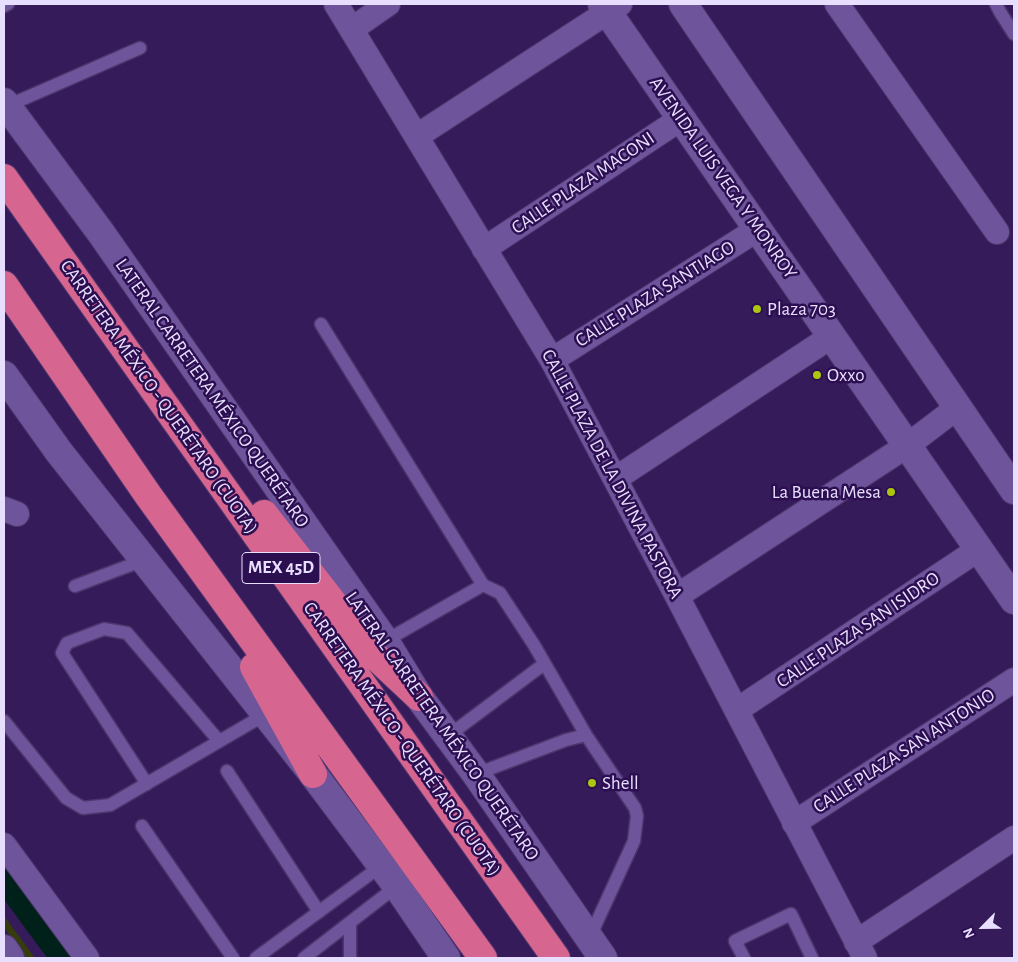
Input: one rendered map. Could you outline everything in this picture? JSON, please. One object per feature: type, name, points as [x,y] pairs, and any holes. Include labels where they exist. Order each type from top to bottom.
[{"type":"highway","name":"CARRETERA MÉXICO - QUERÉTARO (CUOTA)","points":[[4,178],[556,958]]},
{"type":"highway","name":"MEX 45D","points":[[4,285],[148,496],[483,958]]},
{"type":"highway","points":[[180,425],[252,499],[373,654],[419,697]]},
{"type":"highway","points":[[148,496],[251,662],[313,774]]},
{"type":"main road","points":[[683,4],[1014,490]]},
{"type":"main road","name":"AVENIDA LUIS VEGA Y MONROY","points":[[610,6],[682,118],[1014,600]]},
{"type":"main road","name":"LATERAL CARRETERA MÉXICO QUERÉTARO","points":[[5,104],[101,233],[385,642],[419,697],[476,774],[596,949]]},
{"type":"main road","points":[[4,375],[58,452],[313,774],[389,876],[446,958]]},
{"type":"main road","points":[[4,949],[10,958]]},
{"type":"street","name":"CALLE PLAZA DE LA DIVINA PASTORA","points":[[336,4],[552,360],[737,710],[860,950]]},
{"type":"street","points":[[352,29],[388,4]]},
{"type":"street","points":[[837,4],[997,232]]},
{"type":"street","points":[[417,136],[610,6]]},
{"type":"street","name":"CALLE PLAZA MACONI","points":[[484,249],[682,118]]},
{"type":"street","name":"CALLE PLAZA SANTIAGO","points":[[552,360],[758,229]]},
{"type":"street","points":[[615,479],[832,336]]},
{"type":"street","points":[[677,596],[908,445],[958,408]]},
{"type":"street","name":"CALLE PLAZA SAN ISIDRO","points":[[737,710],[979,549]]},
{"type":"street","name":"CALLE PLAZA SAN ANTONIO","points":[[794,823],[1014,680]]},
{"type":"street","points":[[860,950],[1014,838]]},
{"type":"street","points":[[4,846],[87,958]]},
{"type":"lane","points":[[4,6],[8,4]]},
{"type":"lane","points":[[996,4],[1014,34]]},
{"type":"lane","points":[[5,104],[140,48]]},
{"type":"lane","points":[[321,324],[483,585],[500,593],[586,734],[635,808],[637,816],[634,841],[596,949]]},
{"type":"lane","points":[[75,586],[144,560]]},
{"type":"lane","points":[[385,642],[483,585]]},
{"type":"lane","points":[[147,784],[62,653],[67,643],[104,628],[126,633],[219,741]]},
{"type":"lane","points":[[448,736],[544,664]]},
{"type":"lane","points":[[4,721],[66,798],[83,808],[110,805],[266,714]]},
{"type":"lane","points":[[476,774],[586,734]]},
{"type":"lane","points":[[227,771],[319,912]]},
{"type":"lane","points":[[142,826],[234,958]]},
{"type":"lane","points":[[256,958],[319,912],[389,876]]},
{"type":"lane","points":[[304,958],[350,923],[389,876]]},
{"type":"lane","points":[[744,958],[735,942],[791,914],[812,958]]},
{"type":"lane","points":[[350,923],[350,958]]},
{"type":"green space","points":[[4,916],[35,958],[25,958],[4,927]]},
{"type":"waterway","points":[[4,881],[61,958]]},
{"type":"place","name":"Plaza 703","points":[[757,309]]},
{"type":"place","name":"Oxxo","points":[[817,375]]},
{"type":"place","name":"La Buena Mesa","points":[[891,492]]},
{"type":"place","name":"Shell","points":[[592,783]]}]
